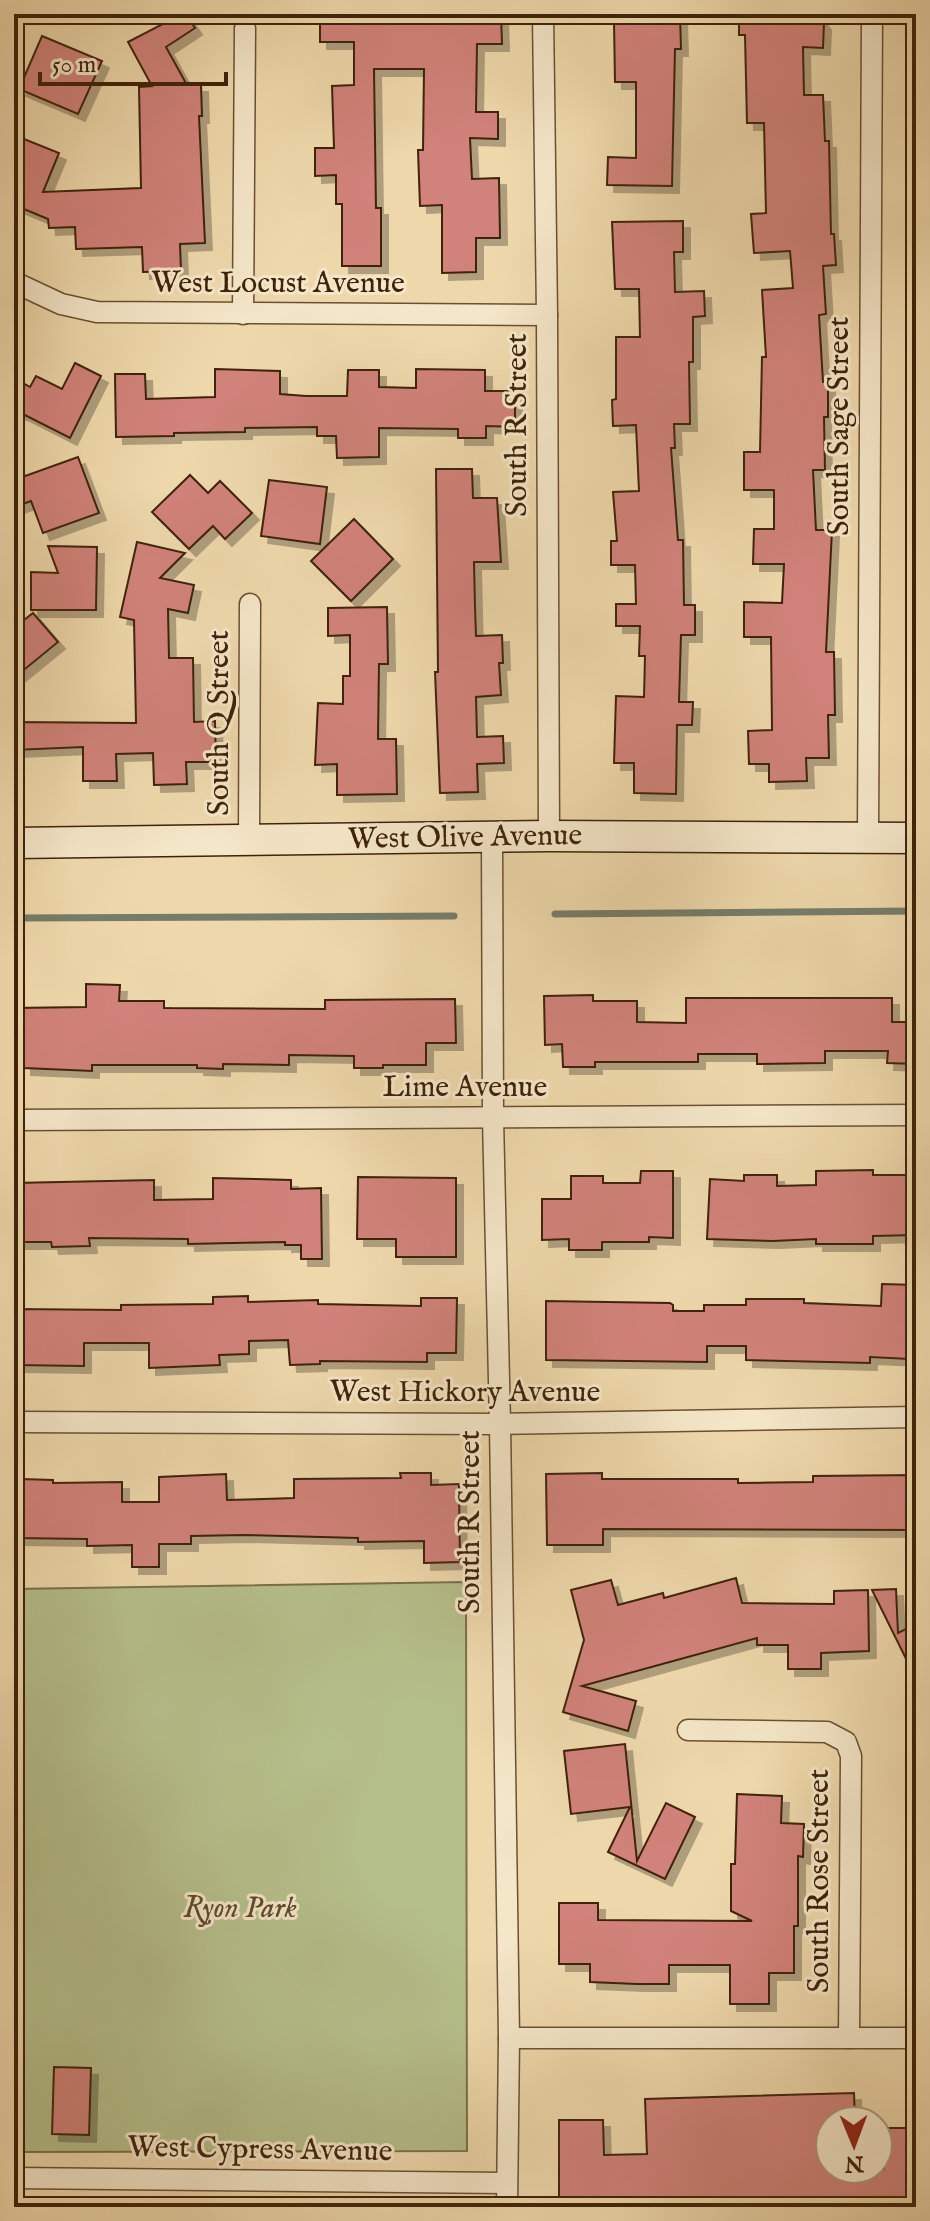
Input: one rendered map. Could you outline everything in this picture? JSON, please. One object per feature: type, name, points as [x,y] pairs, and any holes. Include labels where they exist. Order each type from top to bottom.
[{"type":"street","name":"South R Street","points":[[543,14],[549,836]]},
{"type":"street","name":"South Sage Street","points":[[868,837],[872,14]]},
{"type":"street","points":[[243,314],[245,28]]},
{"type":"street","name":"West Locust Avenue","points":[[14,282],[61,304],[97,312],[547,315]]},
{"type":"street","name":"South Q Street","points":[[249,841],[250,604]]},
{"type":"street","name":"West Olive Avenue","points":[[14,843],[549,836],[916,838]]},
{"type":"street","name":"South R Street","points":[[492,837],[493,1118],[509,2038],[507,2207]]},
{"type":"street","name":"Lime Avenue","points":[[14,1120],[916,1115]]},
{"type":"street","name":"West Hickory Avenue","points":[[14,1422],[500,1424],[916,1417]]},
{"type":"street","name":"South Rose Street","points":[[688,1730],[827,1732],[846,1742],[851,1756],[849,2038]]},
{"type":"street","points":[[509,2038],[916,2038]]},
{"type":"street","name":"West Cypress Avenue","points":[[14,2178],[506,2183]]},
{"type":"green space","name":"Ryon Park","points":[[466,1582],[467,2151],[14,2152],[14,1589]]},
{"type":"building","points":[[156,14],[186,14],[195,28],[166,47],[187,85],[201,85],[202,116],[199,116],[205,243],[180,244],[181,271],[143,272],[142,247],[76,249],[75,227],[49,228],[48,219],[14,205],[14,135],[59,153],[43,192],[141,188],[139,87],[152,86],[128,42],[163,24]]},
{"type":"building","points":[[320,14],[501,14],[502,44],[477,44],[476,112],[498,112],[498,139],[470,138],[472,179],[499,178],[500,238],[476,238],[476,272],[442,273],[442,205],[420,206],[418,150],[423,150],[424,69],[374,69],[376,208],[381,208],[381,266],[342,266],[342,204],[336,204],[336,175],[315,176],[315,148],[334,148],[332,86],[354,85],[354,42],[320,42]]},
{"type":"building","points":[[640,14],[680,14],[681,49],[675,49],[672,186],[607,185],[608,157],[636,158],[636,82],[615,82],[614,22],[640,22]]},
{"type":"building","points":[[739,14],[817,14],[824,23],[823,48],[803,47],[804,95],[823,95],[825,141],[829,141],[831,234],[834,234],[836,265],[823,266],[826,314],[819,315],[823,382],[828,383],[828,417],[824,417],[825,470],[813,470],[816,530],[832,530],[826,652],[834,652],[835,715],[828,715],[829,758],[806,758],[807,781],[769,782],[769,764],[749,764],[748,731],[772,730],[771,637],[744,637],[744,602],[782,603],[784,564],[753,564],[754,529],[774,529],[774,490],[744,490],[744,452],[760,452],[762,357],[766,357],[762,290],[793,288],[790,251],[754,253],[751,214],[766,213],[764,123],[747,123],[745,35],[739,35]]},
{"type":"building","points":[[42,36],[102,61],[78,114],[19,89]]},
{"type":"building","points":[[683,221],[683,252],[674,252],[675,292],[704,291],[705,316],[693,317],[693,362],[689,362],[690,424],[674,424],[675,448],[671,448],[678,540],[683,540],[684,605],[695,605],[695,635],[681,635],[679,702],[693,702],[692,725],[677,725],[676,794],[634,793],[634,763],[614,763],[616,696],[644,697],[645,656],[639,656],[640,626],[616,626],[616,604],[636,604],[635,565],[611,565],[611,541],[617,541],[613,492],[639,491],[636,425],[613,426],[612,400],[616,399],[616,337],[640,337],[639,289],[615,289],[612,222]]},
{"type":"building","points":[[75,363],[101,376],[70,438],[21,413],[14,413],[14,378],[30,387],[36,376],[62,389]]},
{"type":"building","points":[[215,369],[280,371],[280,394],[306,396],[347,396],[348,370],[379,370],[379,387],[416,388],[416,369],[485,370],[485,391],[515,391],[515,427],[486,426],[486,438],[458,438],[458,429],[379,428],[379,457],[337,458],[336,436],[317,436],[317,427],[245,428],[245,432],[116,437],[115,374],[145,374],[146,399],[215,397]]},
{"type":"building","points":[[78,457],[99,513],[43,533],[31,501],[14,507],[14,480]]},
{"type":"building","points":[[436,469],[472,469],[473,498],[497,498],[501,562],[474,562],[476,636],[502,635],[503,663],[499,663],[501,695],[476,697],[477,737],[503,736],[504,763],[477,764],[478,792],[440,793],[435,672],[438,672]]},
{"type":"building","points":[[190,475],[208,493],[220,481],[252,513],[225,539],[213,526],[189,549],[152,512]]},
{"type":"building","points":[[269,480],[327,487],[320,544],[261,536]]},
{"type":"building","points":[[354,519],[393,559],[351,601],[311,561]]},
{"type":"building","points":[[137,542],[185,553],[160,578],[194,585],[188,613],[168,609],[169,658],[193,658],[194,722],[215,721],[216,762],[186,762],[187,784],[154,785],[153,753],[116,754],[117,781],[83,781],[83,747],[14,750],[14,722],[136,723],[134,620],[120,617]]},
{"type":"building","points":[[48,546],[97,547],[96,610],[31,610],[31,572],[58,573]]},
{"type":"building","points":[[387,607],[388,664],[379,664],[378,739],[396,739],[397,794],[337,795],[337,764],[315,765],[318,703],[343,704],[343,676],[350,676],[350,635],[328,636],[328,608]]},
{"type":"building","points":[[33,613],[58,642],[14,678],[14,628]]},
{"type":"building","points":[[86,984],[120,985],[119,1001],[164,1001],[164,1008],[325,1009],[325,1000],[455,999],[456,1043],[426,1043],[426,1065],[383,1065],[383,1068],[354,1068],[354,1056],[289,1055],[289,1065],[223,1064],[223,1069],[197,1068],[197,1065],[92,1065],[92,1071],[24,1068],[24,1050],[14,1049],[14,1008],[86,1007]]},
{"type":"building","points":[[593,995],[593,1001],[637,1001],[637,1022],[686,1023],[686,998],[892,998],[892,1022],[916,1022],[916,1064],[887,1063],[888,1051],[825,1051],[825,1063],[757,1064],[757,1054],[698,1054],[698,1062],[595,1062],[595,1067],[563,1067],[562,1044],[545,1045],[544,996]]},
{"type":"building","points":[[873,1170],[873,1175],[911,1175],[912,1199],[916,1198],[916,1235],[873,1236],[873,1244],[816,1244],[816,1239],[707,1239],[710,1179],[744,1181],[744,1175],[777,1175],[777,1186],[816,1185],[816,1171]]},
{"type":"building","points":[[641,1171],[673,1171],[673,1238],[649,1237],[649,1242],[602,1242],[602,1250],[569,1250],[569,1239],[542,1240],[542,1199],[571,1199],[571,1176],[603,1176],[603,1183],[640,1183]]},
{"type":"building","points":[[358,1177],[456,1178],[456,1257],[396,1257],[396,1239],[357,1239]]},
{"type":"building","points":[[213,1178],[291,1180],[291,1189],[321,1188],[322,1259],[301,1259],[301,1245],[285,1245],[285,1242],[188,1244],[188,1239],[89,1238],[90,1246],[52,1247],[51,1242],[14,1242],[14,1183],[154,1180],[154,1200],[213,1199]]},
{"type":"building","points":[[882,1284],[916,1285],[916,1347],[909,1347],[909,1359],[870,1357],[870,1363],[746,1360],[746,1346],[707,1346],[707,1362],[546,1360],[546,1301],[670,1303],[673,1311],[704,1311],[704,1305],[746,1305],[746,1299],[804,1299],[804,1303],[881,1306]]},
{"type":"building","points":[[248,1296],[248,1302],[318,1300],[318,1304],[421,1306],[421,1298],[457,1298],[456,1353],[427,1353],[427,1362],[320,1361],[320,1364],[290,1365],[288,1340],[249,1341],[249,1354],[219,1355],[220,1365],[149,1368],[149,1343],[84,1343],[84,1366],[14,1365],[14,1309],[121,1310],[121,1305],[213,1304],[213,1297]]},
{"type":"building","points":[[400,1473],[431,1473],[431,1485],[459,1484],[460,1562],[424,1563],[424,1541],[358,1542],[358,1538],[244,1535],[191,1536],[191,1544],[159,1544],[159,1567],[132,1567],[132,1545],[87,1546],[87,1539],[14,1538],[14,1505],[21,1505],[21,1479],[53,1480],[53,1483],[122,1482],[122,1502],[159,1502],[159,1477],[226,1474],[227,1500],[294,1498],[294,1479],[401,1478]]},
{"type":"building","points":[[602,1473],[602,1479],[738,1479],[738,1483],[813,1482],[813,1476],[916,1475],[916,1530],[603,1529],[603,1545],[547,1545],[546,1474]]},
{"type":"building","points":[[736,1578],[742,1603],[834,1604],[834,1591],[868,1590],[869,1651],[821,1653],[821,1669],[788,1669],[788,1645],[757,1645],[757,1638],[582,1686],[636,1701],[628,1731],[563,1712],[584,1640],[571,1590],[611,1580],[618,1605],[663,1593],[664,1598]]},
{"type":"building","points":[[896,1589],[898,1633],[916,1624],[916,1679],[872,1590]]},
{"type":"building","points":[[625,1744],[637,1861],[666,1803],[695,1817],[665,1879],[608,1852],[630,1807],[571,1814],[564,1751]]},
{"type":"building","points":[[737,1794],[782,1796],[781,1823],[804,1824],[803,1857],[798,1856],[794,1973],[769,1973],[769,2004],[730,2004],[730,1965],[669,1965],[669,1984],[637,1984],[590,1982],[590,1964],[559,1964],[559,1903],[598,1903],[598,1920],[752,1921],[731,1911],[731,1864],[735,1864]]},
{"type":"building","points":[[54,2067],[91,2068],[89,2135],[52,2134]]},
{"type":"building","points":[[854,2093],[854,2105],[814,2105],[814,2185],[894,2185],[894,2128],[916,2128],[916,2207],[559,2207],[559,2120],[603,2120],[604,2155],[647,2154],[645,2099]]},
{"type":"waterway","points":[[555,914],[916,911]]},
{"type":"waterway","points":[[14,918],[454,916]]}]
